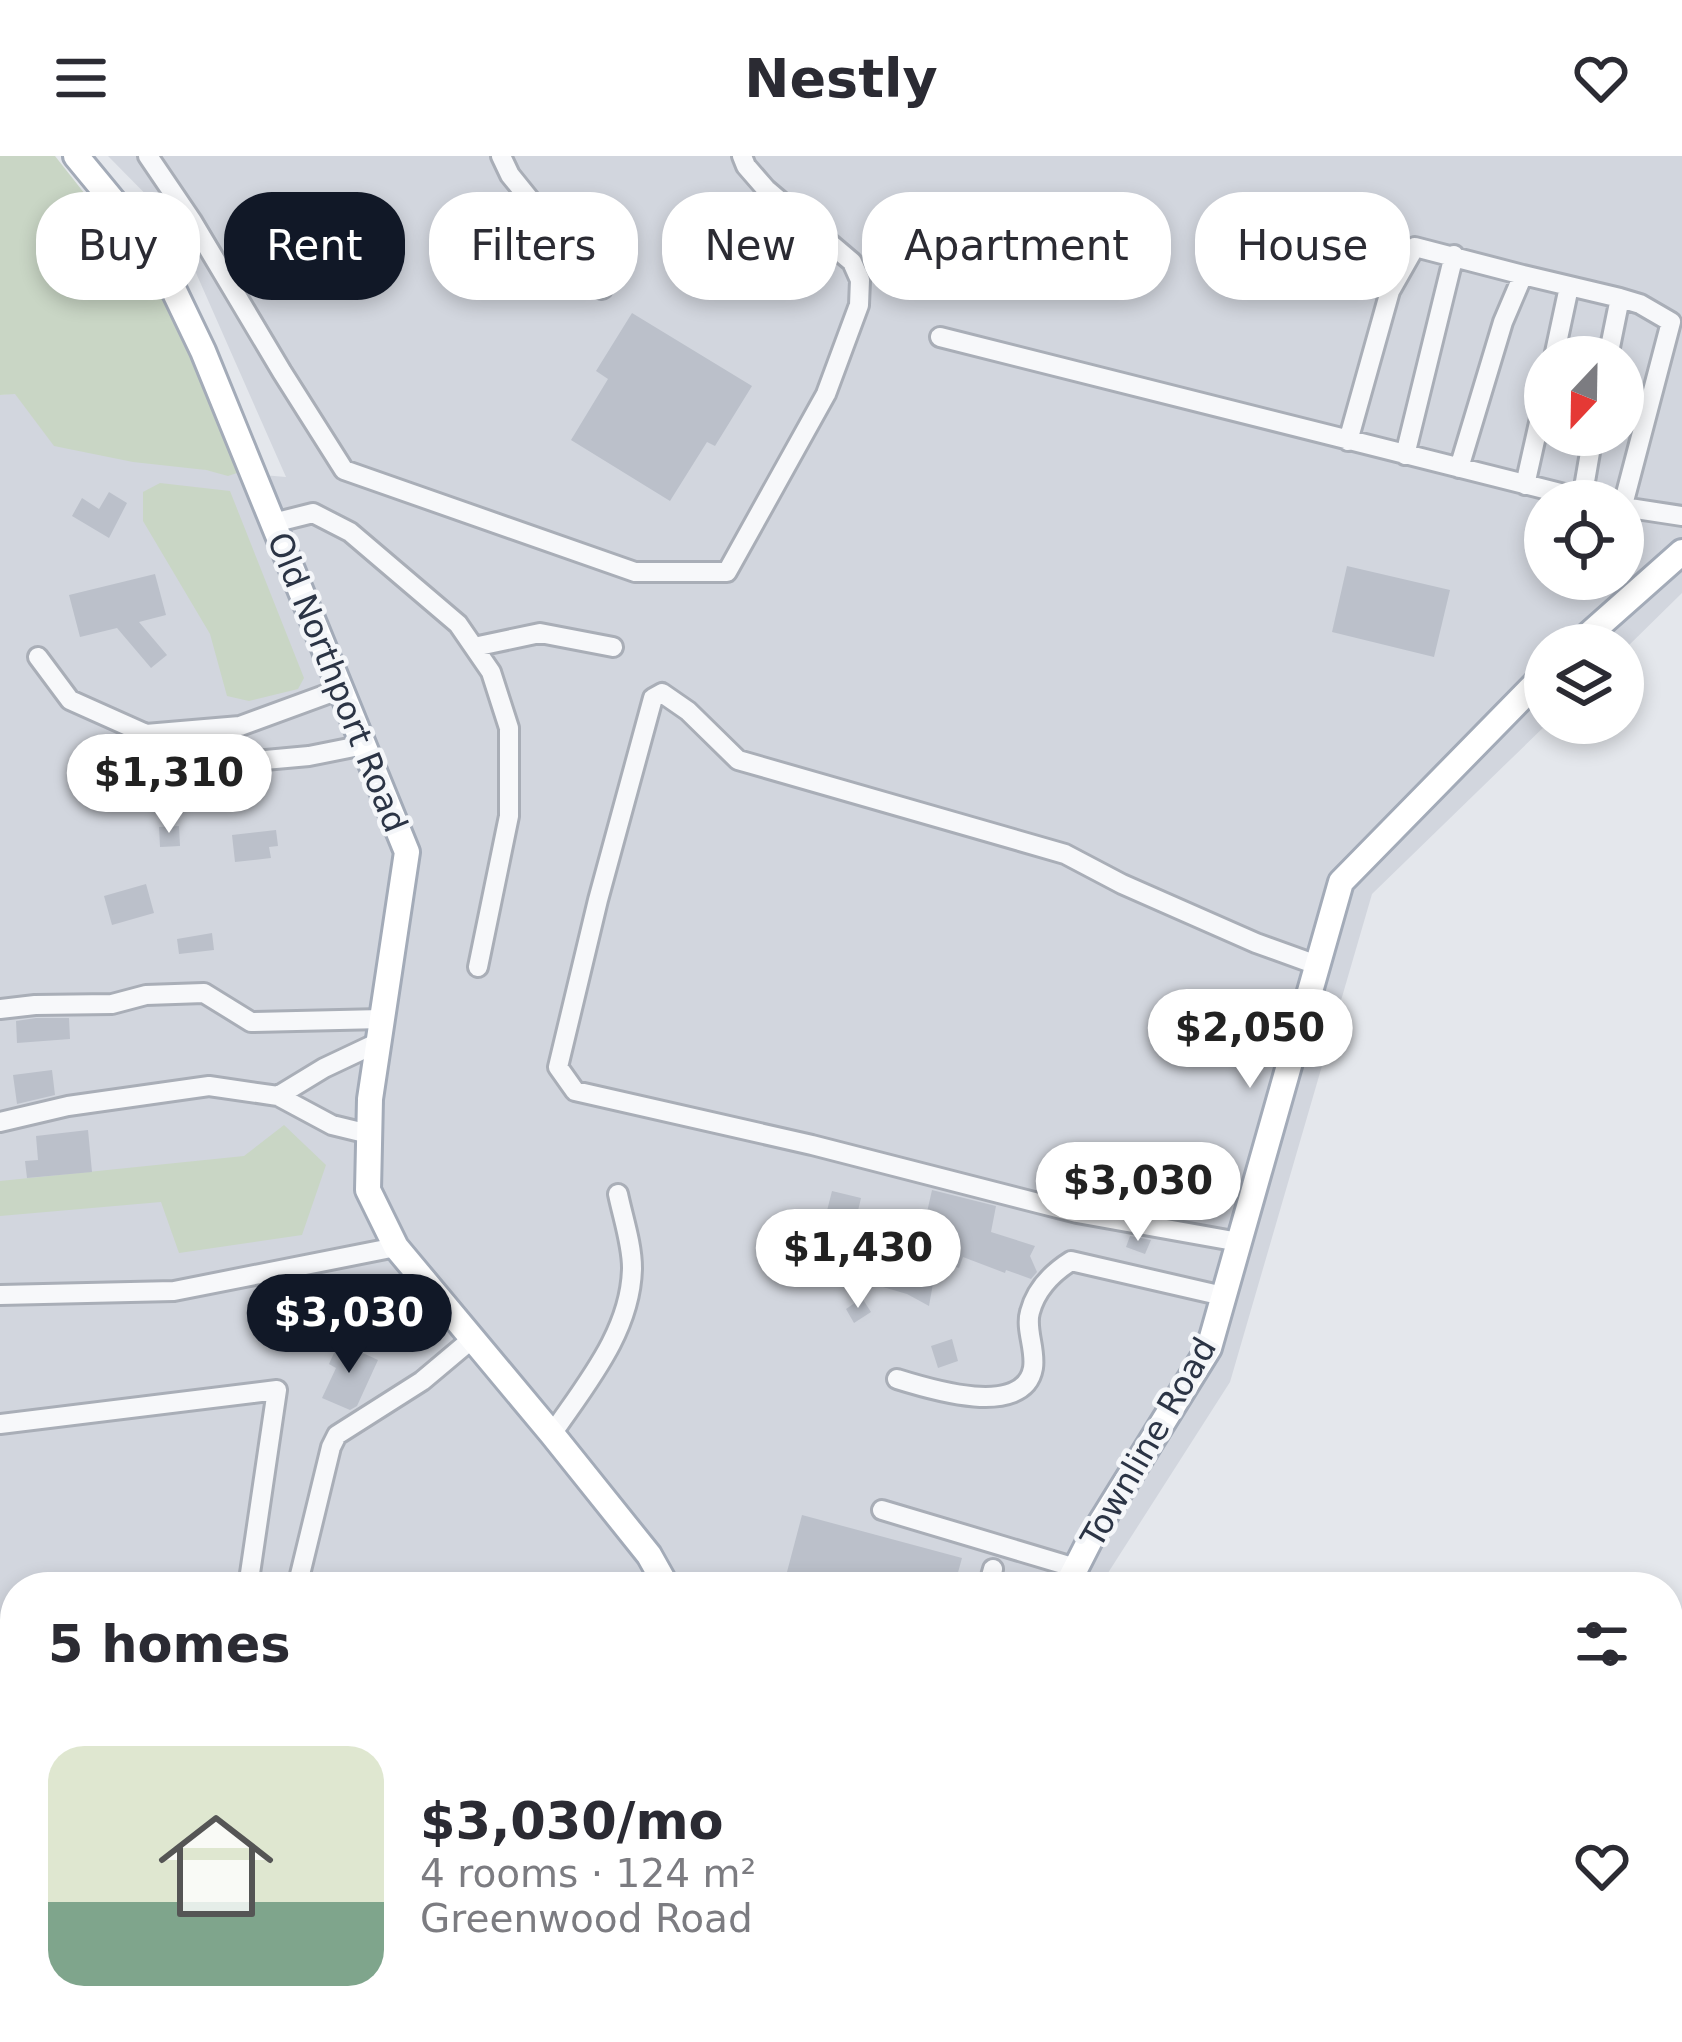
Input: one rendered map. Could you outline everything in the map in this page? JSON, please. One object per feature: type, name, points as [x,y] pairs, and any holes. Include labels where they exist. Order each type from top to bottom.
[{"type":"main road","name":"Old Northport Road","points":[[76,156],[156,253],[203,351],[407,852],[370,1099],[368,1190],[395,1247],[552,1434],[659,1572]]},
{"type":"main road","points":[[1600,624],[1682,552]]},
{"type":"main road","name":"Townline Road","points":[[1074,1572],[1209,1348],[1341,882],[1524,695]]},
{"type":"street","points":[[148,156],[344,470],[635,572],[728,572],[826,394],[859,305],[860,280],[852,262],[766,189],[742,156]]},
{"type":"street","points":[[501,156],[523,192]]},
{"type":"street","points":[[1348,440],[1390,291],[1415,247],[1620,298],[1671,322],[1630,480]]},
{"type":"street","points":[[1406,454],[1454,255]]},
{"type":"street","points":[[1459,468],[1523,274]]},
{"type":"street","points":[[1558,336],[1569,287]]},
{"type":"street","points":[[1612,336],[1620,298]]},
{"type":"street","points":[[940,337],[1524,485]]},
{"type":"street","points":[[1644,510],[1682,516]]},
{"type":"street","points":[[273,523],[313,513],[350,532],[458,624],[491,672],[509,728],[509,816],[478,967]]},
{"type":"street","points":[[474,647],[541,633],[613,647]]},
{"type":"street","points":[[38,657],[70,700],[146,734],[239,726],[341,689]]},
{"type":"street","points":[[1239,1242],[1077,1213],[575,1091],[558,1067],[652,698],[662,693],[688,711],[738,760],[1065,854],[1218,927],[1318,965]]},
{"type":"street","points":[[191,799],[232,763],[364,745]]},
{"type":"street","points":[[0,1009],[112,1004],[146,995],[204,993],[251,1022],[380,1031]]},
{"type":"street","points":[[278,1096],[380,1031]]},
{"type":"street","points":[[0,1122],[68,1106],[209,1086],[278,1096],[332,1125],[369,1134]]},
{"type":"street","points":[[552,1434],[598,1366],[627,1308],[632,1264],[618,1194]]},
{"type":"street","points":[[0,1295],[175,1291],[395,1247]]},
{"type":"street","points":[[897,1379],[977,1397],[1020,1390],[1033,1373],[1028,1316],[1040,1289],[1071,1262],[1223,1296]]},
{"type":"street","points":[[300,1572],[337,1436],[422,1381],[472,1339]]},
{"type":"street","points":[[0,1424],[277,1390],[250,1572]]},
{"type":"street","points":[[882,1510],[1054,1572]]},
{"type":"shaded area","points":[[108,156],[1682,156],[1682,593],[1644,630],[1644,624],[1524,624],[1526,744],[1372,894],[1230,1382],[1109,1572],[0,1572],[0,395],[15,393],[206,470],[286,477],[200,282],[200,192],[143,192]]},
{"type":"green space","points":[[0,156],[55,156],[83,192],[36,192],[36,300],[168,300],[243,471],[228,476],[54,446],[15,394],[0,395]]},
{"type":"green space","points":[[160,483],[230,491],[304,678],[298,689],[249,701],[227,696],[210,634],[143,521],[143,492]]},
{"type":"green space","points":[[284,1125],[326,1165],[302,1235],[179,1253],[161,1202],[0,1216],[0,1181],[244,1156]]},
{"type":"building","points":[[632,313],[752,386],[715,446],[707,442],[670,501],[571,440],[608,379],[596,371]]},
{"type":"building","points":[[109,492],[127,503],[109,538],[72,516],[82,498],[99,509]]},
{"type":"building","points":[[1347,566],[1450,590],[1434,657],[1332,632]]},
{"type":"building","points":[[155,574],[166,615],[139,622],[167,655],[151,668],[117,628],[80,637],[69,595]]},
{"type":"building","points":[[179,826],[180,846],[160,847],[159,827]]},
{"type":"building","points":[[276,830],[278,846],[269,847],[271,858],[235,862],[232,835]]},
{"type":"building","points":[[146,884],[154,913],[112,925],[104,896]]},
{"type":"building","points":[[212,933],[214,950],[179,954],[177,939]]},
{"type":"building","points":[[69,1018],[70,1039],[17,1043],[16,1021]]},
{"type":"building","points":[[52,1070],[55,1095],[17,1104],[13,1075]]},
{"type":"building","points":[[88,1130],[92,1172],[27,1178],[25,1161],[38,1160],[36,1136]]},
{"type":"building","points":[[932,1190],[996,1206],[991,1232],[1035,1246],[1030,1256],[1037,1272],[1031,1279],[963,1257],[959,1268],[937,1261],[929,1306],[876,1285],[889,1277],[862,1270],[893,1259],[909,1270]]},
{"type":"building","points":[[832,1191],[861,1198],[845,1266],[815,1258]]},
{"type":"building","points":[[1130,1236],[1151,1240],[1145,1254],[1126,1247]]},
{"type":"building","points":[[862,1298],[871,1312],[854,1323],[846,1309]]},
{"type":"building","points":[[952,1339],[958,1361],[938,1368],[931,1346]]},
{"type":"building","points":[[339,1342],[378,1360],[357,1406],[350,1410],[322,1398],[336,1368],[329,1364]]},
{"type":"building","points":[[802,1515],[962,1558],[958,1572],[787,1572]]}]
